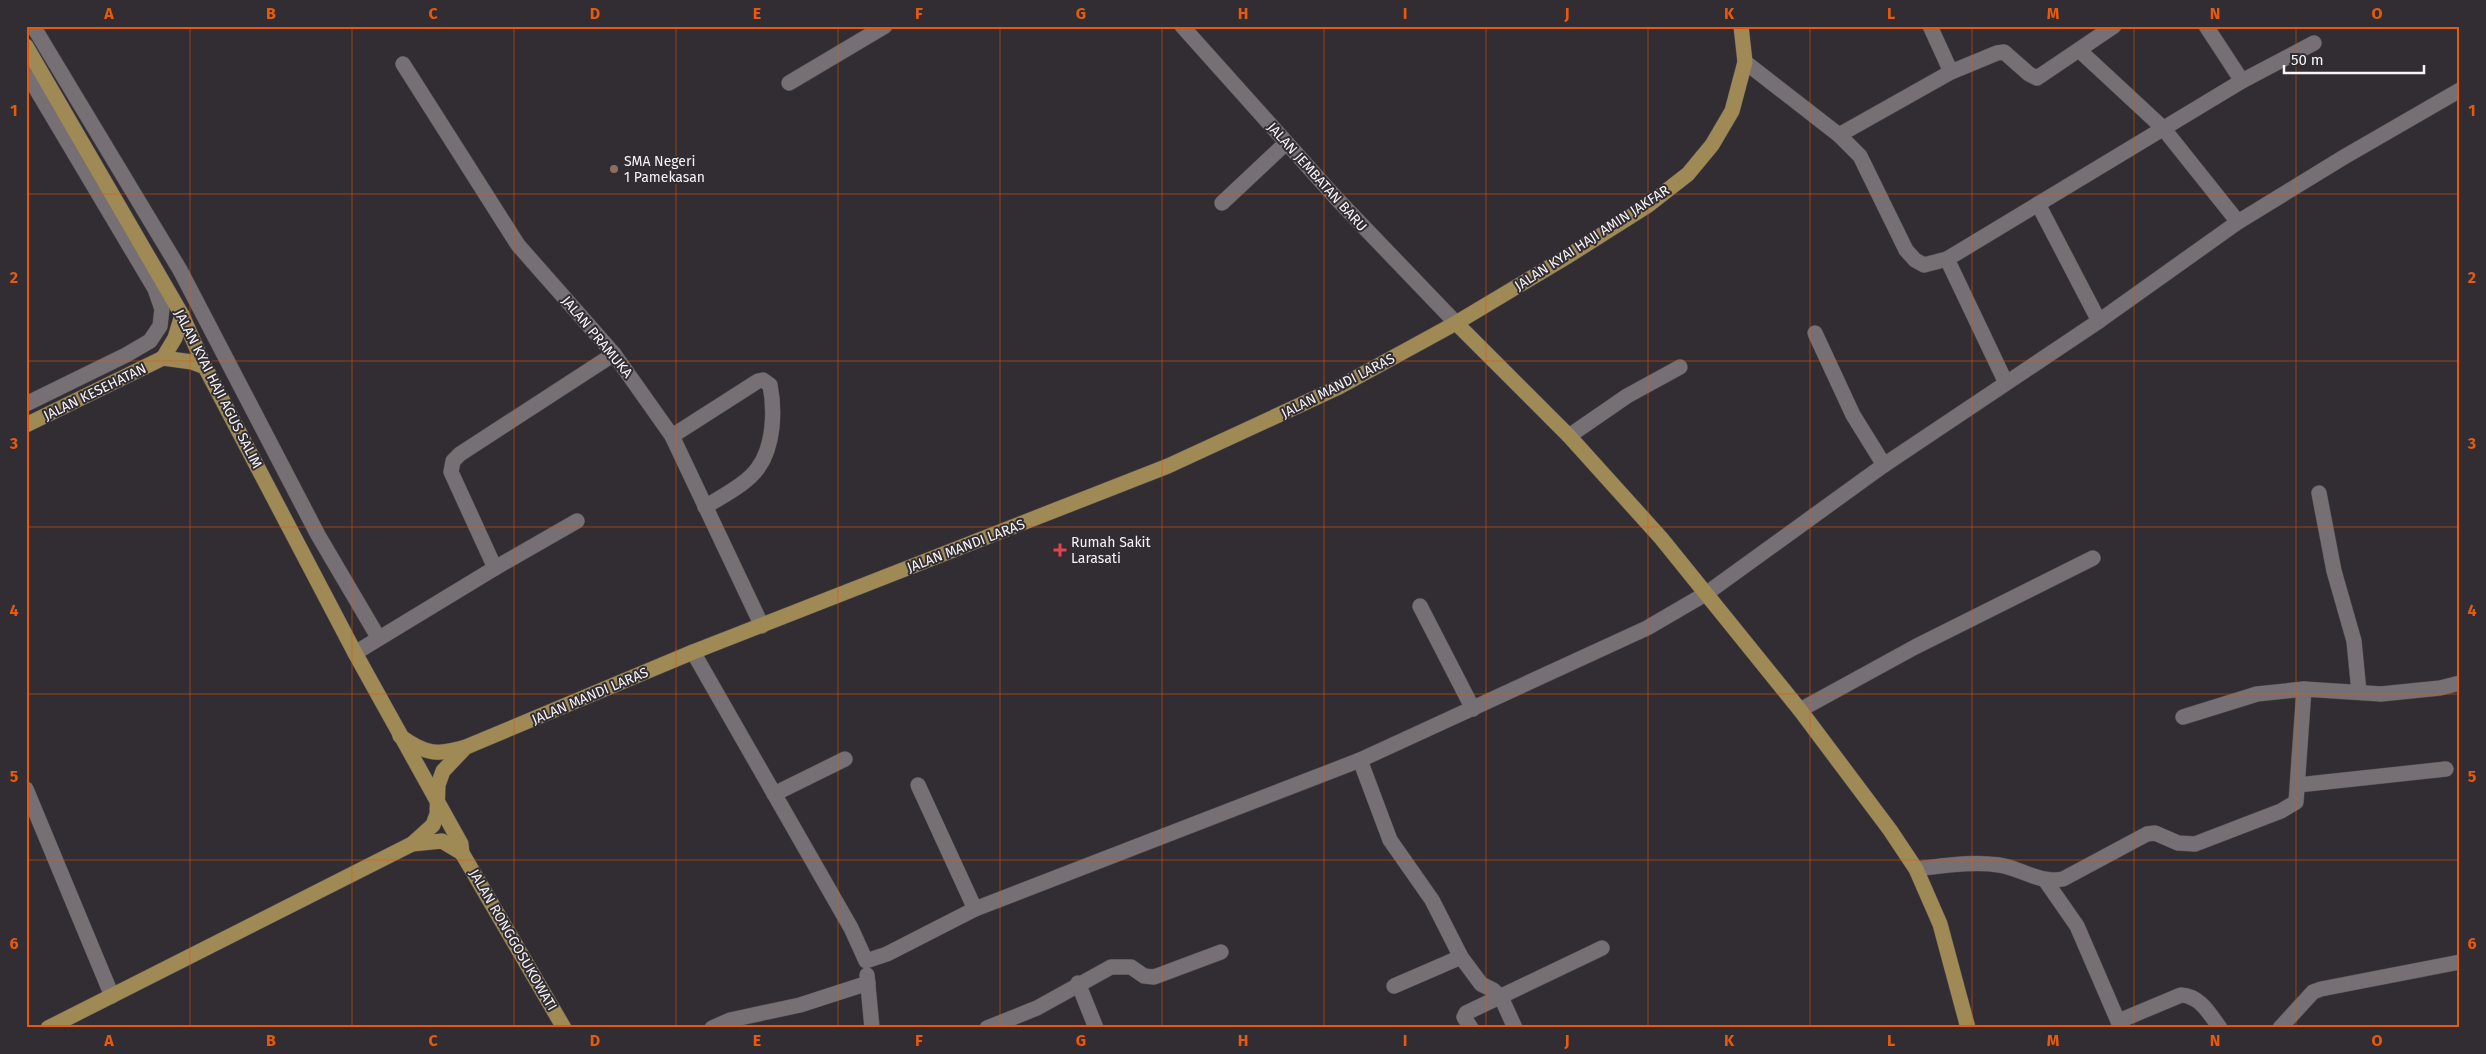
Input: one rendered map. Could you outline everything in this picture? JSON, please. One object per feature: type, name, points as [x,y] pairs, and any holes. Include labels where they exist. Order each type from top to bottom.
[{"type":"main road","name":"JALAN KYAI HAJI AMIN JAKFAR","points":[[1456,323],[1648,206],[1688,174],[1712,145],[1732,111],[1745,62],[1741,26]]},
{"type":"main road","name":"JALAN KYAI HAJI AGUS SALIM","points":[[26,46],[182,315],[206,366],[355,653],[437,802]]},
{"type":"main road","name":"JALAN KESEHATAN","points":[[26,425],[163,358],[175,338],[182,315]]},
{"type":"main road","points":[[1456,323],[1569,436],[1707,593],[1800,710],[1890,830],[1916,869],[1940,924],[1968,1028]]},
{"type":"main road","name":"JALAN MANDI LARAS","points":[[466,747],[693,652],[1211,448],[1339,387],[1456,323]]},
{"type":"main road","name":"JALAN KESEHATAN","points":[[163,358],[206,366]]},
{"type":"main road","points":[[400,736],[418,749],[431,753],[448,753],[466,747]]},
{"type":"main road","points":[[48,1028],[412,844],[433,825],[437,814],[438,785],[443,771],[466,747]]},
{"type":"main road","name":"JALAN RONGGOSUKOWATI","points":[[437,802],[461,844],[462,853],[564,1028]]},
{"type":"main road","points":[[412,844],[442,841],[462,853]]},
{"type":"street","points":[[33,26],[180,270],[318,536],[378,637]]},
{"type":"street","points":[[793,81],[885,26]]},
{"type":"street","name":"JALAN JEMBATAN BARU","points":[[1182,26],[1369,234],[1456,323]]},
{"type":"street","points":[[1930,26],[1950,72]]},
{"type":"street","points":[[1839,135],[1950,72],[2004,52],[2028,74],[2037,78],[2080,51],[2114,26]]},
{"type":"street","points":[[2206,26],[2242,82]]},
{"type":"street","points":[[1745,62],[1839,135],[1864,163],[1906,250],[1915,260],[1924,265],[1947,259],[2242,82],[2314,43]]},
{"type":"street","points":[[2080,51],[2164,128],[2238,222]]},
{"type":"street","name":"JALAN PRAMUKA","points":[[403,64],[518,245],[614,354],[672,436],[762,626]]},
{"type":"street","points":[[26,72],[155,290],[162,309],[160,326],[150,341],[126,355],[26,404]]},
{"type":"street","points":[[866,961],[887,954],[975,909],[1360,760],[1646,628],[1707,593],[1884,465],[2100,321],[2238,222],[2460,90]]},
{"type":"street","points":[[1222,203],[1286,143]]},
{"type":"street","points":[[2038,204],[2100,321]]},
{"type":"street","points":[[1947,259],[2006,383]]},
{"type":"street","points":[[1815,333],[1853,415],[1884,465]]},
{"type":"street","points":[[495,568],[451,472],[453,461],[460,454],[614,354]]},
{"type":"street","points":[[1569,436],[1628,396],[1680,367]]},
{"type":"street","points":[[672,436],[758,381],[763,380],[770,385],[774,405],[767,451],[758,469],[705,508]]},
{"type":"street","points":[[2319,493],[2334,571],[2354,642],[2359,692]]},
{"type":"street","points":[[355,653],[378,637],[577,520]]},
{"type":"street","points":[[1800,710],[1915,647],[2093,558]]},
{"type":"street","points":[[1420,606],[1473,709]]},
{"type":"street","points":[[693,652],[851,928],[866,961],[872,1028]]},
{"type":"street","points":[[2183,717],[2257,694],[2304,689],[2381,694],[2440,688],[2460,683]]},
{"type":"street","points":[[1916,869],[1976,863],[2001,865],[2045,880],[2063,879],[2147,834],[2155,833],[2178,843],[2195,844],[2290,806],[2296,802],[2304,689]]},
{"type":"street","points":[[774,794],[845,759]]},
{"type":"street","points":[[1360,760],[1390,840],[1432,900],[1461,957],[1481,984],[1493,990],[1501,997],[1515,1028]]},
{"type":"street","points":[[2298,785],[2446,768]]},
{"type":"street","points":[[918,785],[975,909]]},
{"type":"street","points":[[26,789],[112,996]]},
{"type":"street","points":[[2045,880],[2077,926],[2120,1024],[2181,995],[2190,995],[2200,1001],[2220,1028]]},
{"type":"street","points":[[1471,1028],[1464,1017],[1466,1014],[1602,948]]},
{"type":"street","points":[[987,1028],[1036,1008],[1078,983],[1111,967],[1121,965],[1131,967],[1144,976],[1154,977],[1221,952]]},
{"type":"street","points":[[1394,986],[1461,957]]},
{"type":"street","points":[[2280,1028],[2313,992],[2321,989],[2460,962]]},
{"type":"street","points":[[1078,983],[1096,1028]]},
{"type":"street","points":[[712,1028],[730,1020],[800,1006],[868,984]]},
{"type":"place","name":"SMA Negeri 1 Pamekasan","points":[[614,169]]},
{"type":"place","name":"Rumah Sakit Larasati","points":[[1060,550]]}]
